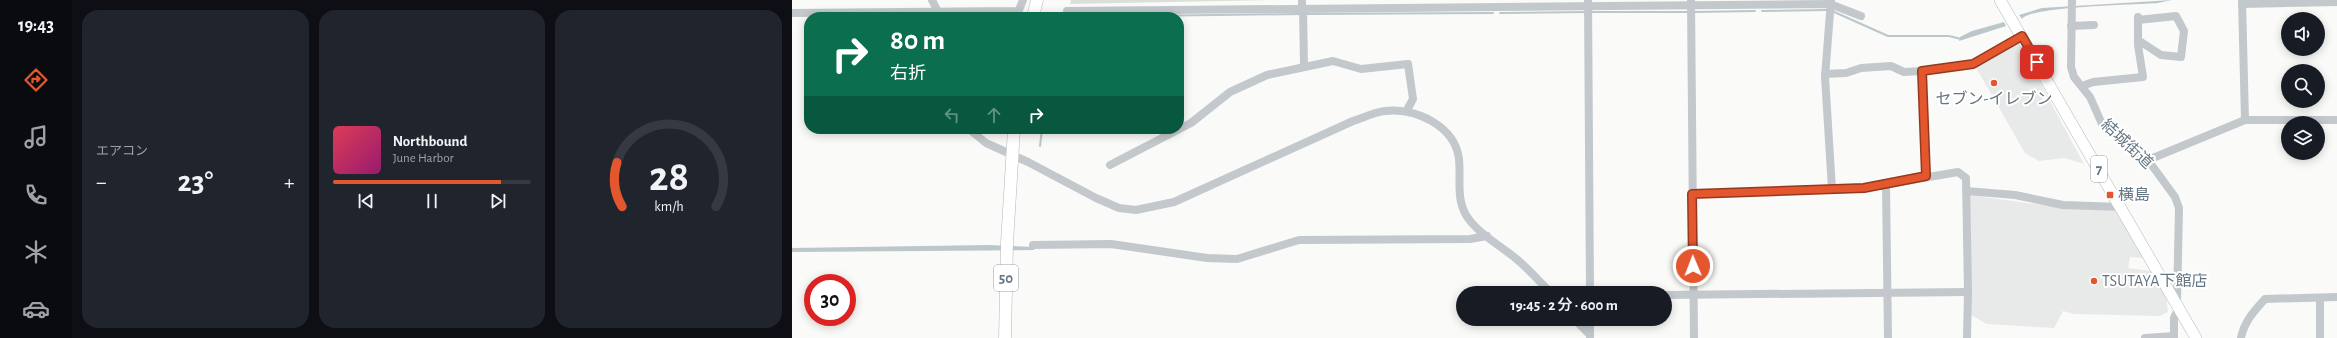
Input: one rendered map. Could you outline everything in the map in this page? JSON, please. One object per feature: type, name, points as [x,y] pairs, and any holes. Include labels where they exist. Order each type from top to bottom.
[{"type":"highway","points":[[1034,12],[1037,0]]},
{"type":"highway","name":"50","points":[[1005,338],[1011,154],[1013,134]]},
{"type":"main road","name":"結城街道","points":[[2000,0],[2196,338]]},
{"type":"street","points":[[932,0],[939,12]]},
{"type":"street","points":[[991,12],[1019,10],[1022,0]]},
{"type":"street","points":[[2245,120],[2242,2],[2337,2]]},
{"type":"street","points":[[1067,11],[1588,8],[1623,3],[1691,3],[1830,6],[1861,16]]},
{"type":"street","points":[[1691,3],[1694,338]]},
{"type":"street","name":"結城街道","points":[[2072,5],[2071,67],[2074,77],[2090,97],[2102,124],[2148,160],[2175,197],[2179,208],[2178,305]]},
{"type":"street","points":[[1830,6],[1825,74],[1832,189]]},
{"type":"street","points":[[1588,8],[1590,286]]},
{"type":"street","points":[[1303,9],[1304,66]]},
{"type":"street","points":[[792,13],[804,13]]},
{"type":"street","points":[[2082,86],[2093,82],[2143,76],[2138,40],[2138,18],[2176,16],[2184,31],[2181,57],[2161,55],[2138,40]]},
{"type":"street","points":[[2071,26],[2094,25]]},
{"type":"street","points":[[1825,74],[1846,74],[1861,68],[1891,66],[1904,72],[1973,64],[2022,36]]},
{"type":"street","points":[[1184,127],[1191,123],[1225,95],[1249,82],[1280,71],[1333,61],[1361,69],[1408,64],[1413,99],[1407,110]]},
{"type":"street","points":[[1922,71],[1926,176]]},
{"type":"street","points":[[975,134],[986,144],[1011,154],[1110,205],[1128,209],[1144,209],[1174,202],[1353,121],[1383,111],[1407,110],[1434,122],[1448,135],[1459,158],[1460,197],[1464,211],[1474,225],[1515,258],[1543,286]]},
{"type":"street","points":[[2148,160],[2245,120],[2337,120]]},
{"type":"street","points":[[1110,165],[1170,134]]},
{"type":"street","points":[[1692,194],[1864,188],[1886,185],[1926,176],[1958,172],[1966,178],[1968,292],[1967,338]]},
{"type":"street","points":[[1886,185],[1888,338]]},
{"type":"street","points":[[1966,191],[2015,195],[2063,205],[2121,207]]},
{"type":"street","points":[[1033,245],[1111,244],[1207,258],[1237,259],[1299,240],[1470,239],[1487,236]]},
{"type":"street","points":[[1672,295],[1968,292]]},
{"type":"street","points":[[2320,298],[2320,338]]},
{"type":"street","points":[[2241,338],[2243,328],[2264,299],[2337,298]]},
{"type":"street","points":[[2145,338],[2174,337],[2174,318],[2178,305]]},
{"type":"street","points":[[1580,326],[1590,337]]},
{"type":"street","points":[[1590,326],[1590,337]]},
{"type":"shaded area","points":[[1071,0],[1271,0],[1070,4]]},
{"type":"shaded area","points":[[2172,0],[2158,3],[2044,11],[2022,19],[2019,15],[2042,8]]},
{"type":"shaded area","points":[[2004,22],[2006,26],[1959,41],[1960,37],[1972,31]]},
{"type":"shaded area","points":[[2018,42],[2084,164],[2065,158],[2039,161],[2025,153],[1975,66]]},
{"type":"shaded area","points":[[1969,195],[2063,208],[2117,211],[2144,258],[2130,257],[2128,268],[2151,271],[2166,295],[2168,312],[2160,316],[2074,314],[2063,311],[2054,328],[1987,324],[1971,315]]},
{"type":"shaded area","points":[[989,245],[1035,247],[1034,250],[792,252],[792,248]]},
{"type":"waterway","points":[[1762,11],[1827,10]]},
{"type":"waterway","points":[[1694,12],[1755,11]]},
{"type":"waterway","points":[[1832,11],[1888,36],[1949,36],[1961,39]]},
{"type":"waterway","points":[[1500,13],[1587,12]]},
{"type":"waterway","points":[[1591,12],[1689,12]]},
{"type":"waterway","points":[[1306,14],[1493,13]]},
{"type":"waterway","points":[[1184,15],[1301,14]]},
{"type":"waterway","points":[[1040,146],[1041,134]]},
{"type":"place","name":"セブン-イレブン","points":[[1994,83]]},
{"type":"place","name":"横島","points":[[2110,195]]},
{"type":"place","name":"TSUTAYA下館店","points":[[2094,281]]},
{"type":"route","points":[[1693,266],[1692,194],[1864,188],[1886,185],[1926,176],[1923,132],[1922,71],[1973,64],[2022,36],[2037,62]]}]
